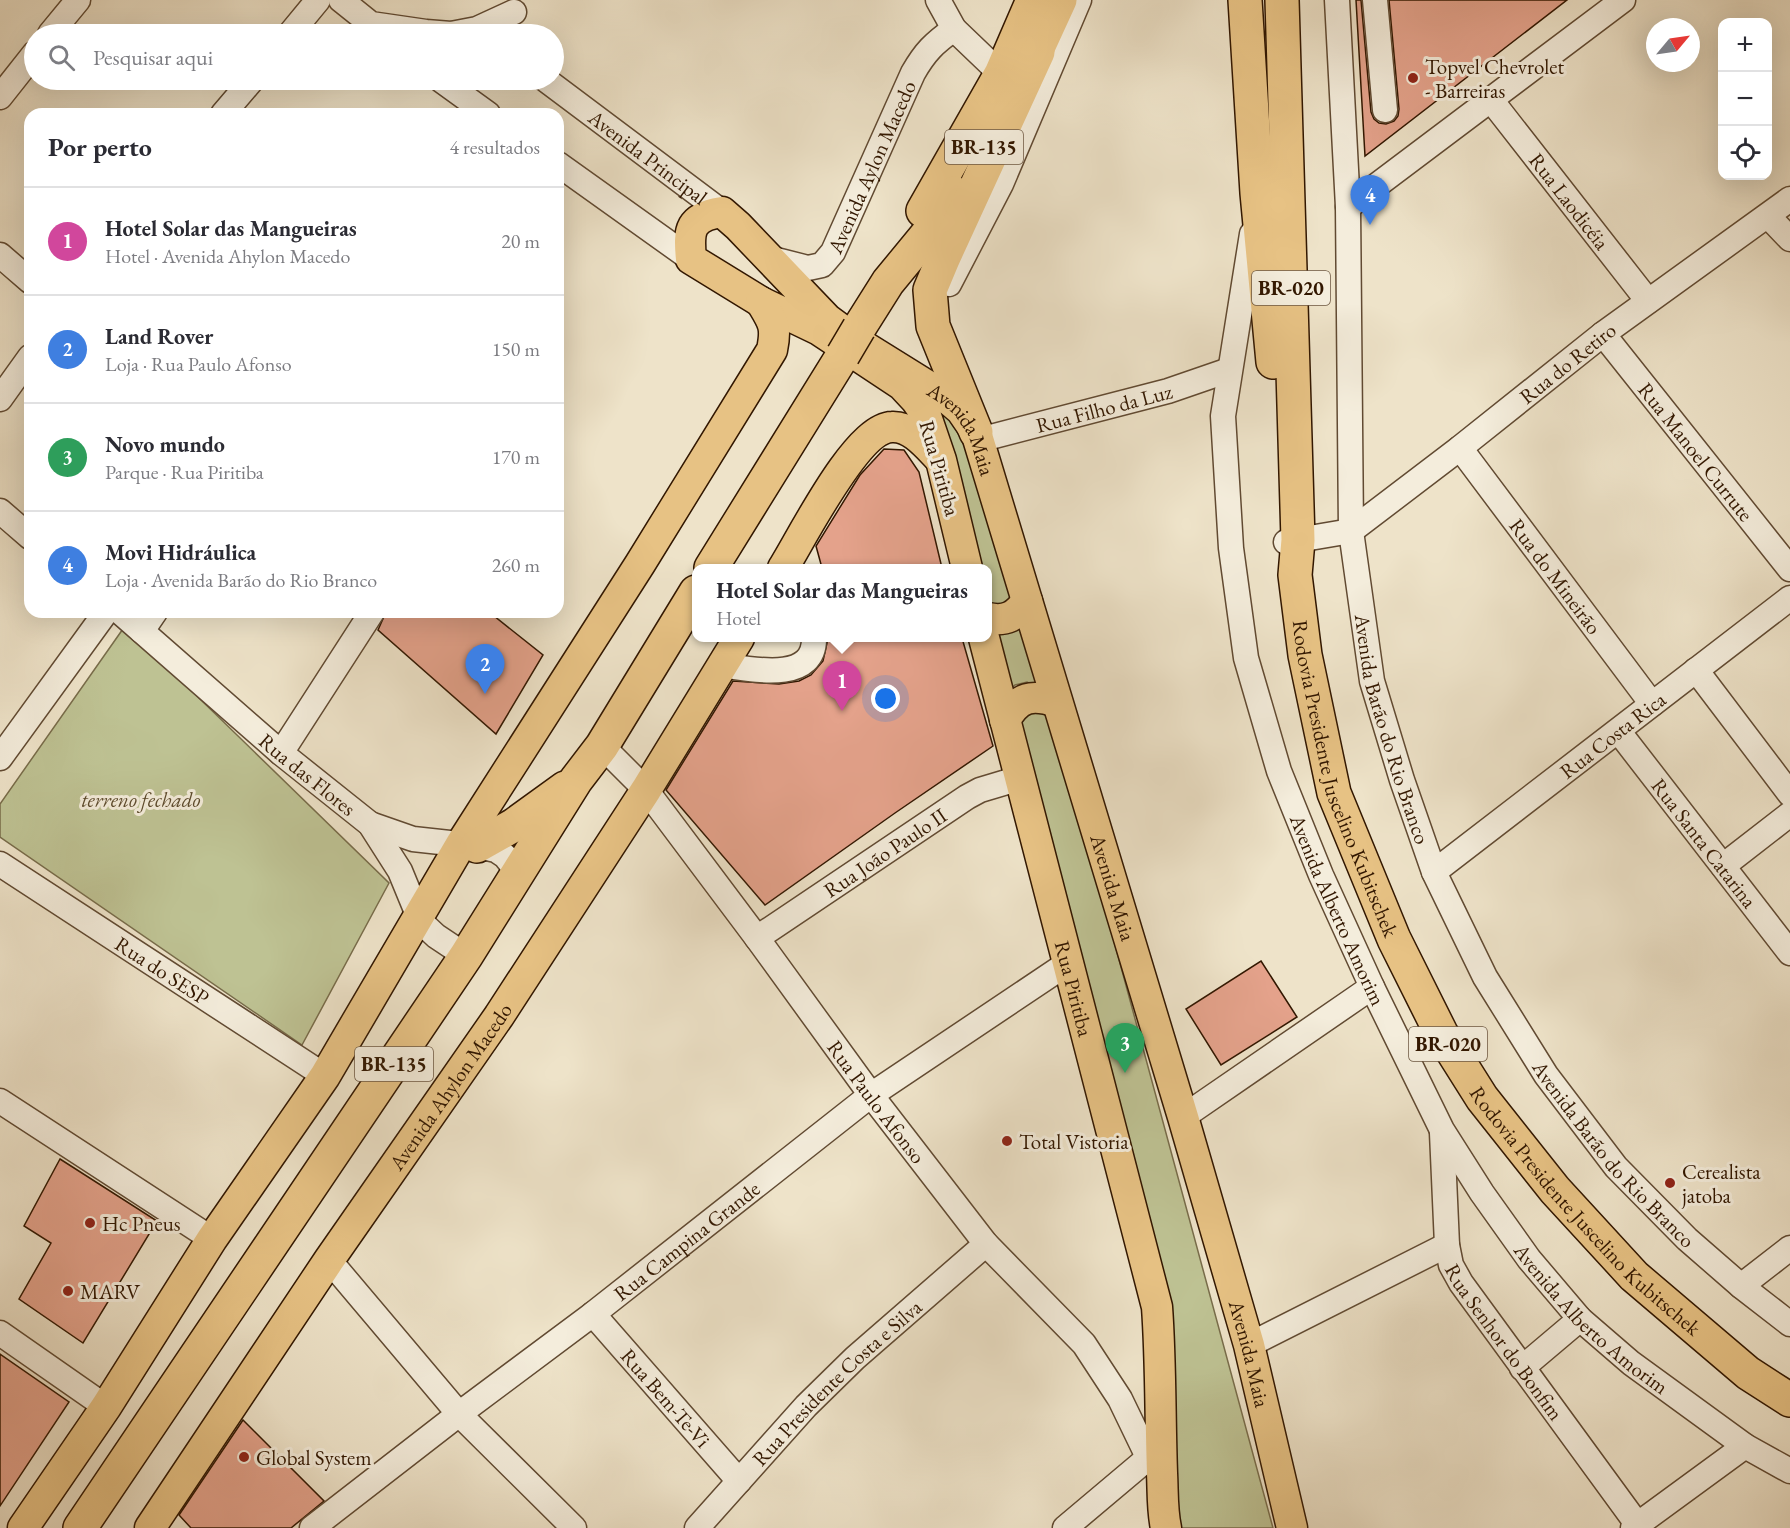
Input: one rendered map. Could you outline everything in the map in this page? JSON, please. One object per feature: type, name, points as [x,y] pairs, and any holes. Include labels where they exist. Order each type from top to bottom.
[{"type":"highway","name":"BR-135","points":[[714,564],[855,348],[888,282],[899,252],[1001,74],[1033,0]]},
{"type":"highway","name":"BR-135","points":[[888,282],[930,231],[1011,104],[1038,52],[1060,0]]},
{"type":"highway","points":[[1245,0],[1257,193],[1272,349],[1276,457],[1292,541]]},
{"type":"highway","name":"BR-020","points":[[1282,0],[1292,541]]},
{"type":"highway","points":[[978,436],[933,326],[930,290],[942,259],[1038,52]]},
{"type":"highway","name":"Rodovia Presidente Juscelino Kubitschek","points":[[1292,541],[1305,655],[1334,793],[1394,939],[1441,1033],[1482,1098],[1547,1181],[1634,1276],[1748,1373],[1790,1400]]},
{"type":"highway","name":"BR-135","points":[[89,1524],[466,956],[576,780],[602,746],[692,599]]},
{"type":"highway","points":[[469,845],[513,825],[576,780]]},
{"type":"main road","name":"Avenida Maia","points":[[722,213],[738,226],[827,319],[865,347],[947,398],[961,410],[978,436],[1183,1117],[1249,1345],[1292,1528]]},
{"type":"main road","points":[[691,259],[689,241],[694,223],[705,215],[722,213]]},
{"type":"main road","name":"Rua Piritiba","points":[[691,259],[761,302],[855,348],[902,385],[916,400],[925,413],[941,460],[966,564]]},
{"type":"main road","points":[[23,1528],[106,1407],[212,1239],[325,1076],[418,918],[469,845],[772,350],[775,330],[761,302]]},
{"type":"main road","points":[[793,562],[849,459],[866,439],[876,432],[892,427],[905,430],[918,438],[941,460]]},
{"type":"main road","points":[[992,619],[1012,616],[1020,611],[1027,601]]},
{"type":"main road","name":"Avenida Ahylon Macedo","points":[[150,1528],[329,1260],[499,1016],[646,790],[737,642]]},
{"type":"main road","name":"Rua Piritiba","points":[[985,642],[1157,1307],[1160,1359],[1154,1452],[1166,1528]]},
{"type":"main road","points":[[1005,720],[1010,711],[1021,701],[1031,697],[1042,697],[1057,702]]},
{"type":"street","points":[[58,24],[78,0]]},
{"type":"street","points":[[298,24],[318,0]]},
{"type":"street","points":[[341,0],[371,24]]},
{"type":"street","points":[[938,0],[954,29],[1001,74]]},
{"type":"street","points":[[950,370],[945,296],[950,278],[1001,184],[1079,0]]},
{"type":"street","name":"Avenida Barão do Rio Branco","points":[[1337,0],[1348,207],[1351,531],[1372,681],[1402,780],[1434,872],[1485,977],[1546,1075],[1616,1167],[1687,1239],[1741,1286],[1790,1324]]},
{"type":"street","points":[[1348,207],[1623,0]]},
{"type":"street","points":[[497,24],[518,6]]},
{"type":"street","points":[[1339,29],[1376,11],[1385,111]]},
{"type":"street","name":"Avenida Aylon Macedo","points":[[769,258],[808,268],[822,265],[833,252],[913,73],[923,55],[934,43],[954,29]]},
{"type":"street","points":[[0,97],[24,67]]},
{"type":"street","points":[[229,108],[244,90]]},
{"type":"street","points":[[460,90],[476,98]]},
{"type":"street","name":"Avenida Principal","points":[[559,90],[722,213]]},
{"type":"street","name":"Rua Laodicéia","points":[[1491,100],[1648,301]]},
{"type":"street","points":[[564,168],[691,259]]},
{"type":"street","name":"Avenida Alberto Amorim","points":[[1257,193],[1245,281],[1228,370],[1223,416],[1231,548],[1246,658],[1279,771],[1321,875],[1372,987],[1442,1130],[1482,1193],[1529,1259],[1580,1319],[1631,1363],[1745,1446],[1790,1471]]},
{"type":"street","name":"Rua do Retiro","points":[[1351,531],[1603,334],[1790,199]]},
{"type":"street","points":[[1768,216],[1790,238]]},
{"type":"street","points":[[0,255],[24,275]]},
{"type":"street","name":"Rua Manoel Currute","points":[[1603,334],[1790,569]]},
{"type":"street","points":[[0,399],[24,365]]},
{"type":"street","name":"Rua Filho da Luz","points":[[978,436],[1168,391],[1228,370]]},
{"type":"street","name":"Rua do Mineirão","points":[[1460,448],[1652,704]]},
{"type":"street","points":[[0,511],[24,525]]},
{"type":"street","points":[[1292,541],[1351,531]]},
{"type":"street","name":"Rua Costa Rica","points":[[1434,872],[1619,732],[1790,598]]},
{"type":"street","points":[[0,758],[102,618]]},
{"type":"street","points":[[281,753],[368,618]]},
{"type":"street","name":"Rua das Flores","points":[[149,621],[281,753],[370,824],[400,871],[418,918],[436,936],[466,956]]},
{"type":"street","points":[[722,665],[782,670],[795,668],[812,650],[813,642]]},
{"type":"street","points":[[1696,670],[1790,794]]},
{"type":"street","name":"Rua Santa Catarina","points":[[1619,732],[1790,953]]},
{"type":"street","name":"Rua Paulo Afonso","points":[[602,746],[646,790],[872,1095],[986,1244],[1084,1344],[1154,1452]]},
{"type":"street","name":"Rua João Paulo II","points":[[757,938],[967,797],[991,786],[1020,778]]},
{"type":"street","points":[[1723,866],[1790,814]]},
{"type":"street","points":[[370,824],[413,839],[496,850],[505,856],[519,874]]},
{"type":"street","name":"Rua do SESP","points":[[0,864],[325,1076]]},
{"type":"street","name":"Rua Campina Grande","points":[[312,1528],[459,1413],[592,1314],[872,1095],[1068,963]]},
{"type":"street","points":[[1183,1117],[1372,987]]},
{"type":"street","points":[[0,1101],[212,1239]]},
{"type":"street","name":"Rua Senhor do Bonfim","points":[[1442,1130],[1447,1245],[1451,1265],[1461,1283],[1637,1527]]},
{"type":"street","name":"Rua Presidente Costa e Silva","points":[[697,1528],[806,1406],[855,1358],[986,1244]]},
{"type":"street","points":[[1249,1345],[1447,1245]]},
{"type":"street","points":[[1741,1286],[1790,1248]]},
{"type":"street","points":[[329,1260],[459,1413],[574,1528]]},
{"type":"street","name":"Rua Bem-Te-Vi","points":[[592,1314],[739,1481]]},
{"type":"street","points":[[1522,1368],[1580,1319]]},
{"type":"street","points":[[0,1334],[106,1407]]},
{"type":"street","points":[[1637,1527],[1745,1446]]},
{"type":"street","points":[[1065,1528],[1154,1452]]},
{"type":"green space","points":[[924,386],[955,409],[1016,600],[992,609],[992,564],[969,564]]},
{"type":"green space","points":[[1023,614],[1047,691],[1027,682],[1015,685],[1005,695],[989,642],[992,642],[992,635]]},
{"type":"green space","name":"terreno fechado","points":[[125,626],[389,883],[302,1045],[0,837],[0,804]]},
{"type":"green space","points":[[1047,703],[1063,753],[1273,1528],[1171,1528],[1160,1378],[1024,772],[1019,704]]},
{"type":"building","name":"Topvel Chevrolet - Barreiras","points":[[1356,0],[1361,0],[1371,112],[1379,123],[1386,124],[1394,121],[1399,109],[1389,0],[1567,0],[1365,156]]},
{"type":"building","points":[[884,449],[904,450],[919,472],[941,564],[821,564],[816,546],[860,475]]},
{"type":"building","points":[[383,618],[497,618],[543,655],[496,734],[378,630]]},
{"type":"building","points":[[827,642],[963,642],[993,746],[765,905],[666,790],[733,681],[779,684],[799,681],[811,675],[823,661]]},
{"type":"building","points":[[1261,961],[1297,1017],[1221,1065],[1186,1009]]},
{"type":"building","name":"Hc Pneus","points":[[60,1159],[157,1221],[83,1343],[19,1299],[51,1243],[24,1226]]},
{"type":"building","points":[[0,1354],[69,1402],[0,1506]]},
{"type":"building","name":"Global System","points":[[243,1420],[324,1501],[291,1528],[191,1528],[179,1515]]},
{"type":"place","name":"Topvel Chevrolet - Barreiras","points":[[1413,78]]},
{"type":"place","name":"Movi Hidráulica","points":[[1370,225]]},
{"type":"place","name":"Land Rover","points":[[485,694]]},
{"type":"place","name":"Hotel Solar das Mangueiras","points":[[842,711]]},
{"type":"place","name":"Novo mundo","points":[[1125,1073]]},
{"type":"place","name":"Total Vistoria","points":[[1007,1141]]},
{"type":"place","name":"Cerealista jatoba","points":[[1670,1183]]},
{"type":"place","name":"Hc Pneus","points":[[90,1223]]},
{"type":"place","name":"MARV","points":[[68,1291]]},
{"type":"place","name":"Global System","points":[[244,1457]]}]
